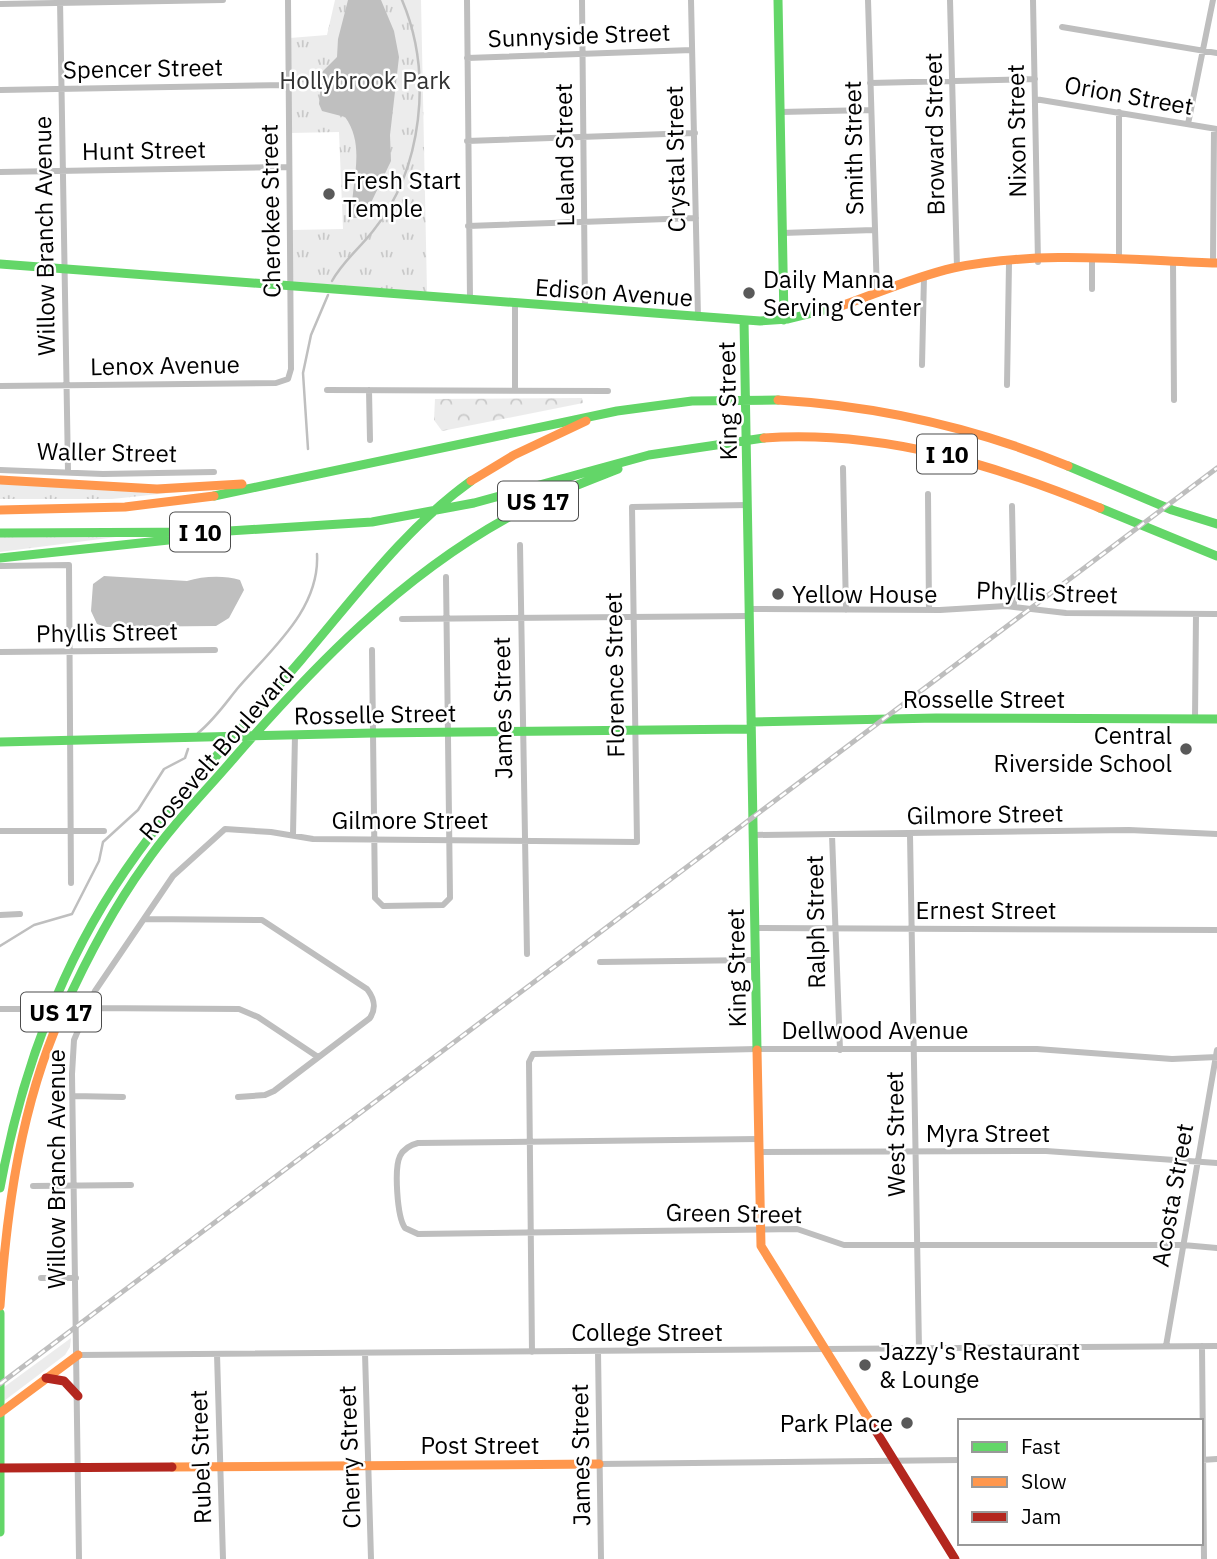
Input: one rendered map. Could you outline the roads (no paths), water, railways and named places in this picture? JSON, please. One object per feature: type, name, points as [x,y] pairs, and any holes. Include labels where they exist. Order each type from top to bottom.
[{"type":"main road","points":[[778,0],[785,320]]},
{"type":"main road","name":"Edison Avenue","points":[[0,264],[698,318],[785,320],[831,311],[924,276],[957,268],[1009,263],[1119,260],[1215,262]]},
{"type":"main road","name":"King Street","points":[[744,320],[761,1246],[955,1559]]},
{"type":"main road","name":"I 10","points":[[0,510],[162,504],[610,412],[670,402],[734,398],[852,408],[961,430],[1043,456],[1139,497],[1217,523]]},
{"type":"main road","name":"Roosevelt Boulevard","points":[[0,1188],[24,1082],[69,968],[100,911],[134,858],[212,762],[383,566],[447,500],[495,465],[610,412]]},
{"type":"main road","name":"I 10","points":[[0,533],[225,532],[328,527],[399,518],[476,502],[644,456],[722,442],[770,438],[866,440],[946,453],[1022,476],[1217,556]]},
{"type":"main road","name":"Roosevelt Boulevard","points":[[0,1306],[4,1232],[15,1161],[32,1093],[59,1017],[94,944],[128,889],[167,835],[270,717],[377,607],[420,572],[474,534],[533,503],[595,477],[722,442]]},
{"type":"main road","points":[[0,480],[194,488],[307,476]]},
{"type":"main road","points":[[0,558],[187,540],[225,532]]},
{"type":"main road","points":[[1165,536],[1217,550]]},
{"type":"main road","name":"Rosselle Street","points":[[0,742],[448,731],[633,730],[936,718],[1217,719]]},
{"type":"main road","points":[[0,1313],[0,1532]]},
{"type":"main road","points":[[0,1413],[78,1356]]},
{"type":"main road","points":[[46,1378],[64,1381],[78,1396]]},
{"type":"main road","name":"Post Street","points":[[0,1468],[599,1464]]},
{"type":"street","points":[[0,4],[223,0]]},
{"type":"street","name":"Cherokee Street","points":[[288,0],[291,286],[291,369],[288,379]]},
{"type":"street","points":[[467,0],[470,299]]},
{"type":"street","name":"Leland Street","points":[[582,0],[585,309]]},
{"type":"street","name":"Crystal Street","points":[[691,0],[698,318]]},
{"type":"street","name":"Smith Street","points":[[868,0],[877,294]]},
{"type":"street","name":"Broward Street","points":[[950,0],[957,268]]},
{"type":"street","name":"Nixon Street","points":[[1032,0],[1038,262]]},
{"type":"street","points":[[1188,124],[1213,0]]},
{"type":"street","name":"Willow Branch Avenue","points":[[60,1],[68,471]]},
{"type":"street","points":[[1062,27],[1217,53]]},
{"type":"street","name":"Sunnyside Street","points":[[467,58],[692,50]]},
{"type":"street","name":"Orion Street","points":[[870,83],[1035,79]]},
{"type":"street","name":"Spencer Street","points":[[0,90],[287,85]]},
{"type":"street","name":"Orion Street","points":[[1035,99],[1215,129]]},
{"type":"street","points":[[780,112],[871,110]]},
{"type":"street","points":[[1119,112],[1119,260]]},
{"type":"street","points":[[1215,129],[1215,262]]},
{"type":"street","points":[[467,141],[695,132]]},
{"type":"street","name":"Hunt Street","points":[[0,172],[288,167]]},
{"type":"street","points":[[468,226],[696,218]]},
{"type":"street","points":[[782,233],[874,230]]},
{"type":"street","points":[[1092,261],[1092,289]]},
{"type":"street","points":[[1172,261],[1174,400]]},
{"type":"street","points":[[1007,385],[1009,263]]},
{"type":"street","points":[[922,365],[924,276]]},
{"type":"street","points":[[515,304],[515,391]]},
{"type":"street","name":"Lenox Avenue","points":[[0,386],[276,383],[288,379]]},
{"type":"street","points":[[327,390],[608,391]]},
{"type":"street","points":[[369,390],[370,440]]},
{"type":"street","points":[[843,468],[846,610]]},
{"type":"street","name":"Waller Street","points":[[0,470],[103,474],[214,471]]},
{"type":"street","points":[[928,494],[929,610]]},
{"type":"street","name":"Florence Street","points":[[637,842],[633,730],[632,507],[748,505]]},
{"type":"street","points":[[1012,506],[1014,606]]},
{"type":"street","name":"James Street","points":[[520,545],[527,954]]},
{"type":"street","points":[[0,566],[69,565],[71,883]]},
{"type":"street","points":[[372,650],[375,898],[383,906],[443,905],[450,898],[446,578]]},
{"type":"street","name":"Phyllis Street","points":[[402,620],[632,619],[1014,606],[1066,613],[1217,614]]},
{"type":"street","points":[[1195,719],[1196,614]]},
{"type":"street","name":"Phyllis Street","points":[[0,652],[215,650]]},
{"type":"street","points":[[293,835],[295,735]]},
{"type":"street","name":"Willow Branch Avenue","points":[[79,1559],[74,1040],[86,1008],[182,865],[225,830]]},
{"type":"street","name":"Gilmore Street","points":[[225,830],[313,839],[637,842]]},
{"type":"street","name":"Gilmore Street","points":[[754,835],[1129,830],[1217,834]]},
{"type":"street","points":[[0,831],[104,831]]},
{"type":"street","name":"Ralph Street","points":[[832,835],[841,1049]]},
{"type":"street","name":"West Street","points":[[910,835],[919,1349]]},
{"type":"street","points":[[0,915],[20,914]]},
{"type":"street","points":[[144,919],[262,920],[366,989],[374,1004],[370,1018],[274,1091],[256,1097],[238,1097]]},
{"type":"street","name":"Ernest Street","points":[[755,928],[1217,930]]},
{"type":"street","points":[[600,962],[755,960]]},
{"type":"street","points":[[86,1008],[239,1009],[258,1017],[318,1057]]},
{"type":"street","points":[[0,1009],[31,1009]]},
{"type":"street","name":"Dellwood Avenue","points":[[530,1142],[529,1062],[533,1054],[757,1049],[1037,1049],[1172,1059],[1217,1055]]},
{"type":"street","name":"Acosta Street","points":[[1166,1346],[1217,1055]]},
{"type":"street","points":[[73,1096],[123,1097]]},
{"type":"street","points":[[532,1352],[530,1142],[759,1139]]},
{"type":"street","name":"Green Street","points":[[530,1142],[412,1145],[400,1154],[398,1162],[401,1223],[412,1232],[797,1229],[844,1245],[1183,1245],[1217,1248]]},
{"type":"street","name":"Myra Street","points":[[759,1152],[1056,1152],[1217,1163]]},
{"type":"street","points":[[33,1186],[131,1185]]},
{"type":"street","points":[[41,1278],[76,1278]]},
{"type":"street","points":[[1202,1346],[1202,1419]]},
{"type":"street","name":"College Street","points":[[78,1356],[1217,1346]]},
{"type":"street","name":"James Street","points":[[598,1351],[601,1559]]},
{"type":"street","name":"Cherry Street","points":[[365,1353],[371,1559]]},
{"type":"street","name":"Rubel Street","points":[[217,1354],[223,1559]]},
{"type":"street","name":"Post Street","points":[[599,1464],[958,1460]]},
{"type":"waterway","points":[[332,281],[390,206],[403,179],[412,150],[418,120],[418,58],[412,28],[402,0]]},
{"type":"waterway","points":[[308,449],[303,373],[311,335],[328,295]]},
{"type":"waterway","points":[[198,733],[278,644],[302,611],[316,574],[317,554]]},
{"type":"waterway","points":[[0,946],[34,925],[72,914],[99,861],[103,842],[138,810],[164,769],[185,758],[188,749]]},
{"type":"railway","points":[[0,1384],[1217,468]]},
{"type":"place","name":"Fresh Start Temple","points":[[329,194]]},
{"type":"place","name":"Daily Manna Serving Center","points":[[749,293]]},
{"type":"place","name":"Yellow House","points":[[778,594]]},
{"type":"place","name":"Central Riverside School","points":[[1186,749]]},
{"type":"place","name":"Jazzy's Restaurant & Lounge","points":[[865,1365]]},
{"type":"place","name":"Park Place","points":[[907,1423]]},
{"type":"park label","name":"Hollybrook Park","points":[[365,80]]}]
